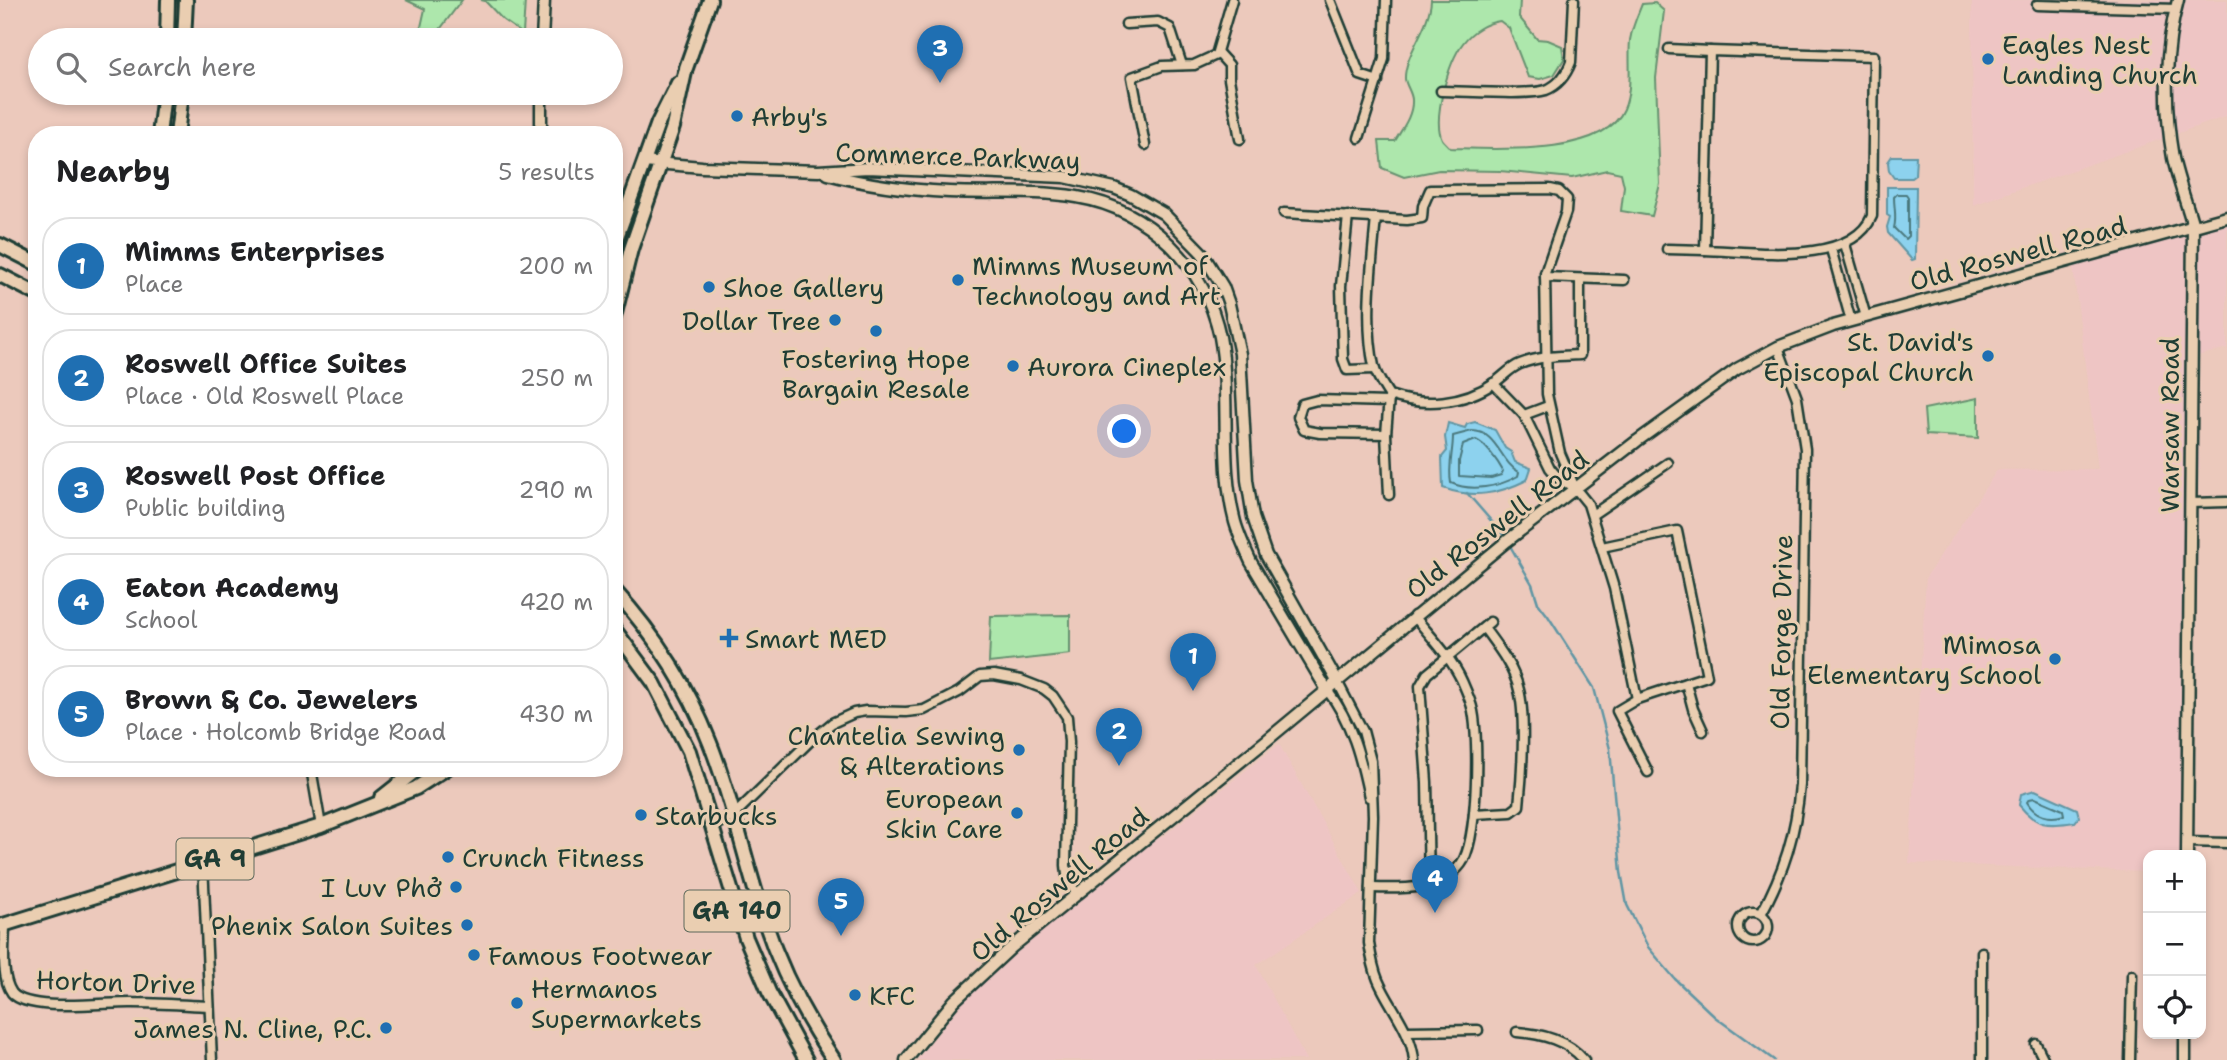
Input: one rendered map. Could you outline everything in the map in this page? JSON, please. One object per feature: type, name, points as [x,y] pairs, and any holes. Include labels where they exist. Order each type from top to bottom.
[{"type":"main road","points":[[167,0],[167,28]]},
{"type":"main road","points":[[185,28],[186,0]]},
{"type":"main road","points":[[623,281],[631,249],[673,127],[685,70],[710,0]]},
{"type":"main road","points":[[623,220],[664,109],[685,70]]},
{"type":"main road","points":[[160,126],[163,105]]},
{"type":"main road","points":[[178,126],[181,105]]},
{"type":"main road","points":[[0,246],[28,260]]},
{"type":"main road","points":[[0,275],[28,289]]},
{"type":"main road","name":"GA 140","points":[[623,601],[650,633],[676,673],[710,742],[735,814],[756,895],[776,951],[804,1011],[834,1060]]},
{"type":"main road","name":"GA 140","points":[[623,641],[654,683],[678,728],[697,773],[755,962],[783,1021],[806,1060]]},
{"type":"main road","name":"GA 9","points":[[370,807],[408,777]]},
{"type":"main road","name":"GA 9","points":[[3,925],[321,826],[408,792],[428,777]]},
{"type":"street","points":[[543,28],[544,0]]},
{"type":"street","points":[[1145,145],[1132,77],[1149,69],[1194,65],[1207,61],[1218,53],[1220,36],[1232,0]]},
{"type":"street","points":[[1330,0],[1360,75],[1378,81]]},
{"type":"street","points":[[1359,138],[1365,113],[1378,81],[1386,45],[1386,0]]},
{"type":"street","points":[[1441,91],[1538,92],[1556,84],[1568,72],[1572,62],[1574,0]]},
{"type":"street","points":[[2038,5],[2177,4]]},
{"type":"street","name":"Warsaw Road","points":[[2177,4],[2168,63],[2169,124],[2174,160],[2193,226],[2187,850]]},
{"type":"street","points":[[1126,24],[1158,22],[1170,28],[1182,65]]},
{"type":"street","points":[[1667,249],[1805,252],[1831,249],[1859,236],[1872,216],[1874,56],[1669,49]]},
{"type":"street","points":[[1705,250],[1710,51]]},
{"type":"street","points":[[1218,53],[1229,65],[1240,139]]},
{"type":"street","points":[[541,105],[541,126]]},
{"type":"street","name":"Commerce Parkway","points":[[644,162],[818,171],[877,169],[1065,177],[1098,183],[1131,195],[1164,214],[1202,253],[1214,271],[1235,320],[1240,354],[1249,498],[1258,537],[1302,622],[1337,681]]},
{"type":"street","name":"Commerce Parkway","points":[[818,171],[885,187],[951,192],[1046,194],[1094,201],[1139,219],[1177,251],[1202,288],[1217,325],[1222,355],[1231,500],[1241,541],[1326,690]]},
{"type":"street","points":[[1284,213],[1407,220],[1422,218],[1423,206],[1430,190],[1550,189],[1559,191],[1567,199],[1566,212],[1545,277],[1548,406],[1560,453],[1576,488],[1588,504],[1602,547],[1614,588],[1637,699]]},
{"type":"street","points":[[1348,216],[1341,286],[1343,359],[1347,370],[1374,369]]},
{"type":"street","name":"Old Roswell Road","points":[[906,1060],[938,1018],[972,983],[1076,894],[1576,488],[1737,369],[1802,336],[2227,217]]},
{"type":"street","points":[[1376,218],[1371,280],[1371,334],[1374,369],[1388,399],[1386,434],[1389,495]]},
{"type":"street","points":[[1845,244],[1866,317]]},
{"type":"street","points":[[1831,249],[1851,321]]},
{"type":"street","points":[[1837,272],[1852,268]]},
{"type":"street","points":[[1545,277],[1624,280]]},
{"type":"street","points":[[1386,434],[1320,433],[1304,430],[1298,417],[1302,404],[1317,400],[1451,402],[1469,397],[1518,365],[1546,357],[1580,355],[1580,280]]},
{"type":"street","name":"Old Forge Drive","points":[[1761,914],[1780,877],[1791,847],[1798,817],[1800,785],[1805,449],[1797,398],[1778,347]]},
{"type":"street","points":[[1493,383],[1524,415],[1550,468],[1559,478],[1576,488]]},
{"type":"street","points":[[1524,415],[1548,406]]},
{"type":"street","points":[[1592,515],[1668,463]]},
{"type":"street","points":[[2190,503],[2227,502]]},
{"type":"street","points":[[1602,547],[1677,531],[1707,676],[1637,699],[1617,711],[1648,772]]},
{"type":"street","points":[[1371,888],[1395,889],[1429,884],[1445,877],[1461,865],[1471,845],[1474,814],[1473,709],[1462,680],[1448,657],[1414,617]]},
{"type":"street","points":[[1429,884],[1427,782],[1420,687],[1427,674],[1487,625],[1519,688],[1522,706],[1521,791],[1519,806],[1511,812],[1474,814]]},
{"type":"street","points":[[712,828],[735,814],[814,736],[843,718],[866,711],[925,710],[987,674],[1021,680],[1044,689],[1053,696],[1066,717],[1069,742],[1066,865],[1067,875],[1076,894]]},
{"type":"street","points":[[1337,681],[1357,717],[1368,746],[1373,778],[1369,943],[1372,961],[1384,992],[1407,1031],[1414,1060]]},
{"type":"street","points":[[1686,683],[1703,731]]},
{"type":"street","points":[[1326,690],[1340,709],[1353,735],[1373,816]]},
{"type":"street","points":[[313,777],[321,826]]},
{"type":"street","points":[[2187,842],[2227,843]]},
{"type":"street","points":[[204,863],[212,1060]]},
{"type":"street","name":"Horton Drive","points":[[3,925],[4,978],[11,992],[22,1000],[49,1004],[209,1006]]},
{"type":"street","points":[[1982,952],[1982,1060]]},
{"type":"street","points":[[2130,1060],[2132,975]]},
{"type":"street","points":[[1407,1031],[1478,1030]]},
{"type":"street","points":[[1517,1031],[1541,1034],[1562,1042],[1584,1060]]},
{"type":"street","points":[[2185,1039],[2185,1060]]},
{"type":"street","points":[[2036,1044],[2044,1060]]},
{"type":"shaded area","points":[[1972,0],[2227,0],[2227,116],[1973,205]]},
{"type":"shaded area","name":"Mimosa Elementary School","points":[[2227,219],[2227,348],[2194,357],[2200,469],[2190,469],[2187,850],[2143,850],[2143,872],[1909,863],[1926,577],[1997,470],[2098,469],[2073,267]]},
{"type":"shaded area","points":[[1279,744],[1362,893],[1256,965],[1306,1060],[917,1060],[973,989],[1021,946],[1150,842],[1165,835]]},
{"type":"green space","points":[[406,0],[462,0],[441,28],[421,28],[425,9]]},
{"type":"green space","points":[[481,0],[525,0],[523,28],[514,28],[503,20]]},
{"type":"green space","points":[[1431,0],[1520,0],[1519,17],[1537,39],[1562,46],[1564,59],[1554,75],[1540,79],[1528,77],[1509,28],[1500,21],[1475,31],[1458,51],[1452,63],[1441,104],[1439,130],[1442,139],[1450,148],[1546,147],[1571,143],[1594,135],[1613,124],[1627,101],[1630,40],[1642,4],[1655,3],[1664,11],[1656,78],[1660,184],[1652,216],[1621,211],[1624,186],[1621,173],[1607,170],[1572,178],[1500,171],[1439,170],[1404,177],[1382,168],[1379,141],[1395,141],[1411,111],[1412,97],[1405,79],[1406,70],[1430,10]]},
{"type":"green space","points":[[1978,398],[1978,438],[1926,435],[1924,409]]},
{"type":"green space","points":[[1070,615],[1070,654],[989,663],[991,616]]},
{"type":"water","points":[[1892,156],[1916,156],[1915,175],[1911,178],[1894,178],[1889,171],[1888,162]]},
{"type":"water","points":[[1887,187],[1916,187],[1915,259],[1912,260],[1888,233],[1890,217],[1887,215]]},
{"type":"water","points":[[1475,422],[1495,430],[1515,462],[1531,468],[1527,480],[1506,489],[1486,493],[1465,493],[1443,488],[1442,457],[1447,451],[1445,437],[1448,423],[1465,428],[1467,424]]},
{"type":"water","points":[[2035,790],[2077,809],[2079,817],[2075,822],[2050,824],[2031,818],[2019,805],[2021,794]]},
{"type":"waterway","points":[[1467,493],[1506,538]]},
{"type":"waterway","points":[[1509,544],[1532,584],[1538,603],[1594,688],[1610,749],[1621,872],[1627,905],[1648,947],[1675,979],[1715,1017],[1774,1060]]},
{"type":"place","name":"Eagles Nest Landing Church","points":[[1988,59]]},
{"type":"place","name":"Roswell Post Office","points":[[940,83]]},
{"type":"place","name":"Arby's","points":[[737,116]]},
{"type":"place","name":"Mimms Museum of Technology and Art","points":[[958,280]]},
{"type":"place","name":"Shoe Gallery","points":[[709,287]]},
{"type":"place","name":"Dollar Tree","points":[[835,320]]},
{"type":"place","name":"Fostering Hope Bargain Resale","points":[[876,331]]},
{"type":"place","name":"St. David's Episcopal Church","points":[[1988,356]]},
{"type":"place","name":"Aurora Cineplex","points":[[1013,366]]},
{"type":"place","name":"Smart MED","points":[[729,638]]},
{"type":"place","name":"Mimosa Elementary School","points":[[2055,659]]},
{"type":"place","name":"Mimms Enterprises","points":[[1193,691]]},
{"type":"place","name":"Chantelia Sewing & Alterations","points":[[1019,750]]},
{"type":"place","name":"Roswell Office Suites","points":[[1119,766]]},
{"type":"place","name":"European Skin Care","points":[[1017,813]]},
{"type":"place","name":"Starbucks","points":[[641,815]]},
{"type":"place","name":"Crunch Fitness","points":[[448,857]]},
{"type":"place","name":"I Luv Phở","points":[[456,887]]},
{"type":"place","name":"Eaton Academy","points":[[1435,913]]},
{"type":"place","name":"Phenix Salon Suites","points":[[467,925]]},
{"type":"place","name":"Brown & Co. Jewelers","points":[[841,936]]},
{"type":"place","name":"Famous Footwear","points":[[474,955]]},
{"type":"place","name":"KFC","points":[[855,995]]},
{"type":"place","name":"Hermanos Supermarkets","points":[[517,1003]]},
{"type":"place","name":"James N. Cline, P.C.","points":[[386,1028]]}]
